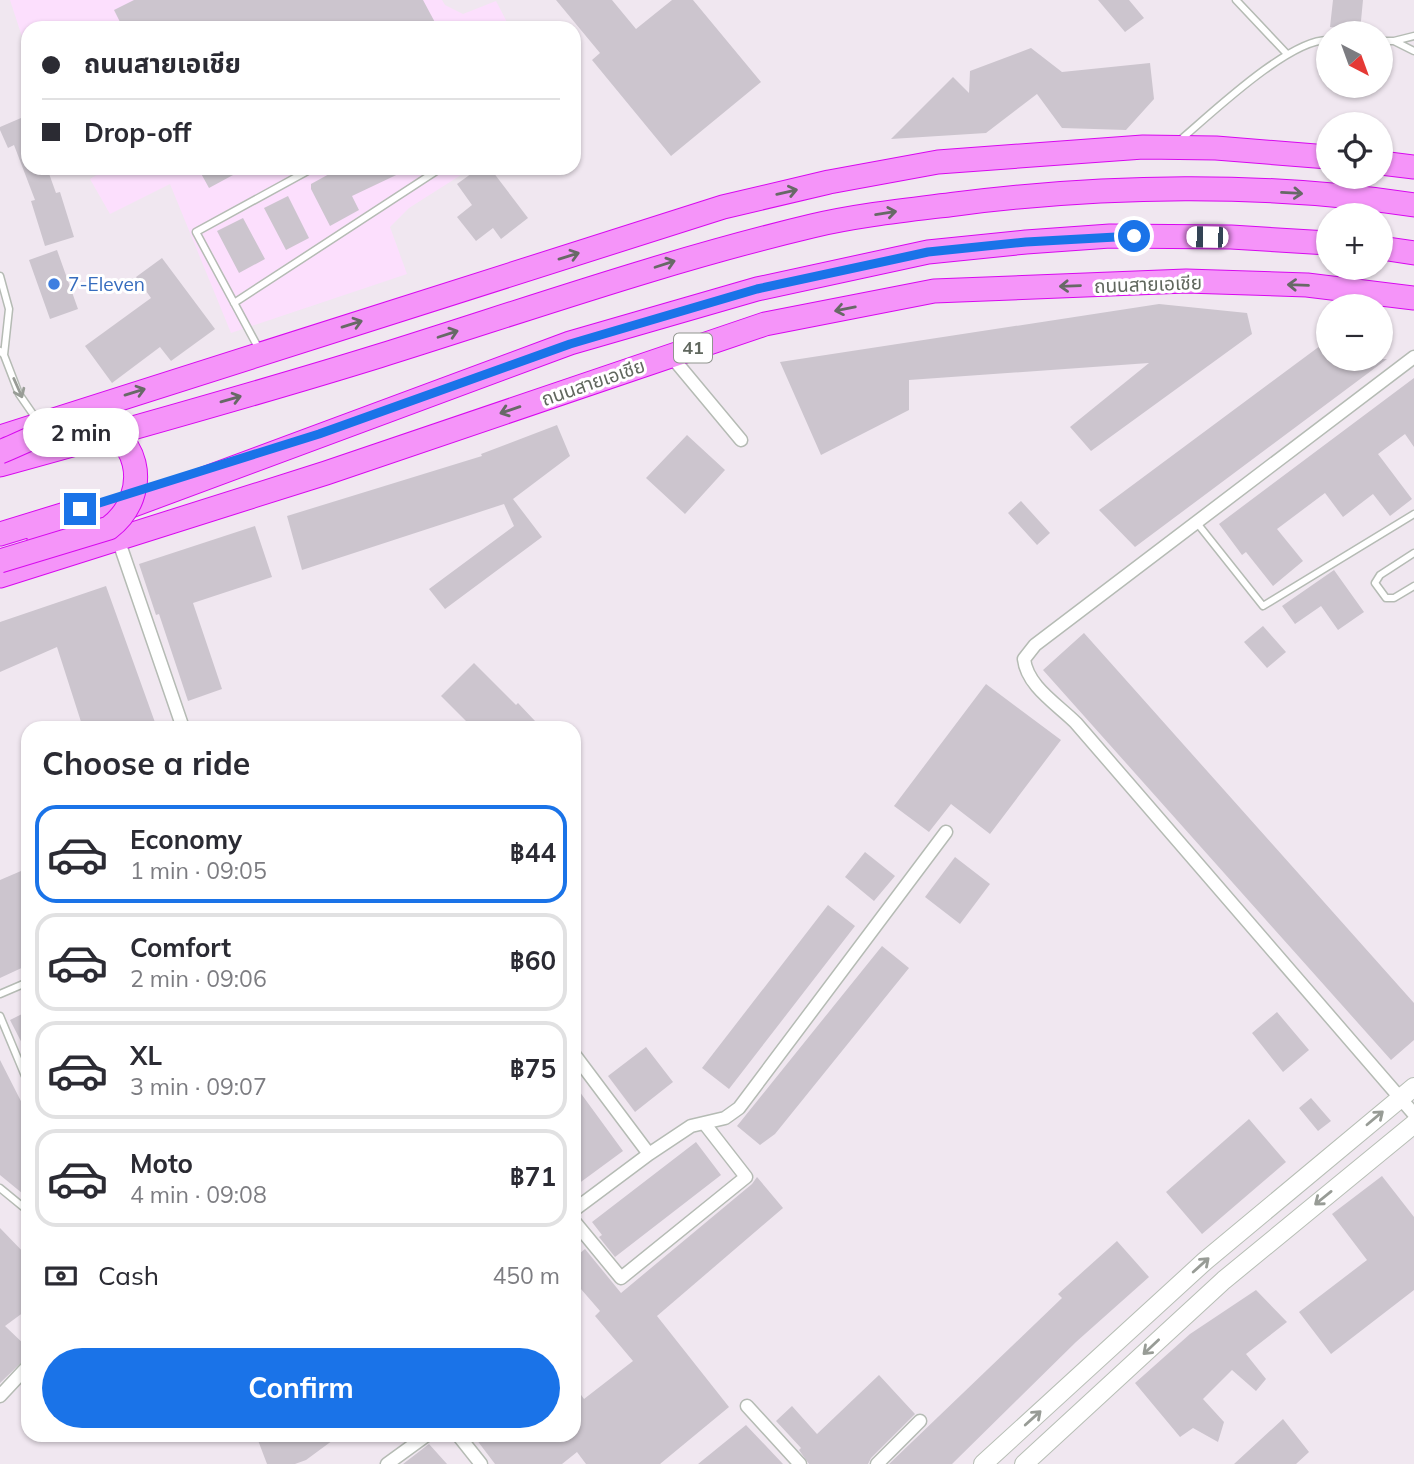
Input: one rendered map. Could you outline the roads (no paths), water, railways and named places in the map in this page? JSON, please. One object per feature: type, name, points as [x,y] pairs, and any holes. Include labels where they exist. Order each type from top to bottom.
[{"type":"highway","points":[[0,437],[723,207],[829,182],[938,162],[1053,152],[1216,148],[1316,156]]},
{"type":"highway","points":[[1393,164],[1414,167]]},
{"type":"highway","points":[[0,465],[376,357],[684,258],[815,225],[885,212],[1055,192],[1224,190],[1314,194],[1414,205]]},
{"type":"highway","name":"41","points":[[0,554],[319,434],[583,340],[757,289],[915,255],[1026,242],[1110,236],[1231,237],[1316,242]]},
{"type":"highway","points":[[1393,250],[1414,253]]},
{"type":"highway","name":"ถนนสายเอเชีย","points":[[0,576],[326,473],[765,324],[934,291],[1186,281],[1307,285],[1414,298]]},
{"type":"highway","points":[[0,452],[70,425],[93,425],[104,429],[122,442],[134,462],[136,483],[131,504],[109,528],[0,561]]},
{"type":"highway","points":[[0,534],[319,434]]},
{"type":"highway","points":[[0,473],[99,438]]},
{"type":"main road","points":[[983,1464],[1205,1261],[1407,1092]]},
{"type":"main road","points":[[1024,1464],[1224,1280],[1414,1124]]},
{"type":"street","points":[[671,356],[741,440]]},
{"type":"street","points":[[1414,357],[1035,645],[1024,659],[1026,672],[1085,733],[1407,1092],[1414,1114]]},
{"type":"street","points":[[118,539],[181,721]]},
{"type":"street","points":[[581,1205],[691,1126],[725,1118],[739,1108],[946,832]]},
{"type":"street","points":[[581,1064],[649,1154]]},
{"type":"street","points":[[581,1072],[585,1069]]},
{"type":"street","points":[[581,1229],[621,1278],[746,1177],[704,1123]]},
{"type":"street","points":[[0,1396],[21,1374]]},
{"type":"street","points":[[747,1406],[800,1464]]},
{"type":"street","points":[[877,1464],[920,1421]]},
{"type":"street","points":[[387,1464],[417,1442]]},
{"type":"street","points":[[464,1442],[481,1464]]},
{"type":"lane","points":[[1236,0],[1287,54]]},
{"type":"lane","points":[[1394,41],[1414,36]]},
{"type":"lane","points":[[1170,148],[1276,61],[1299,46],[1316,40]]},
{"type":"lane","points":[[1394,41],[1414,51]]},
{"type":"lane","points":[[261,353],[196,232],[300,175]]},
{"type":"lane","points":[[234,303],[430,175]]},
{"type":"lane","points":[[0,276],[9,309],[2,353],[19,394],[38,423]]},
{"type":"lane","points":[[1197,523],[1263,606],[1414,514]]},
{"type":"lane","points":[[1414,553],[1380,575],[1375,583],[1386,598],[1394,597],[1414,586]]},
{"type":"lane","points":[[0,994],[21,985]]},
{"type":"lane","points":[[0,1016],[21,1066]]},
{"type":"lane","points":[[0,1188],[21,1206]]},
{"type":"place","name":"7-Eleven","points":[[54,284]]}]
